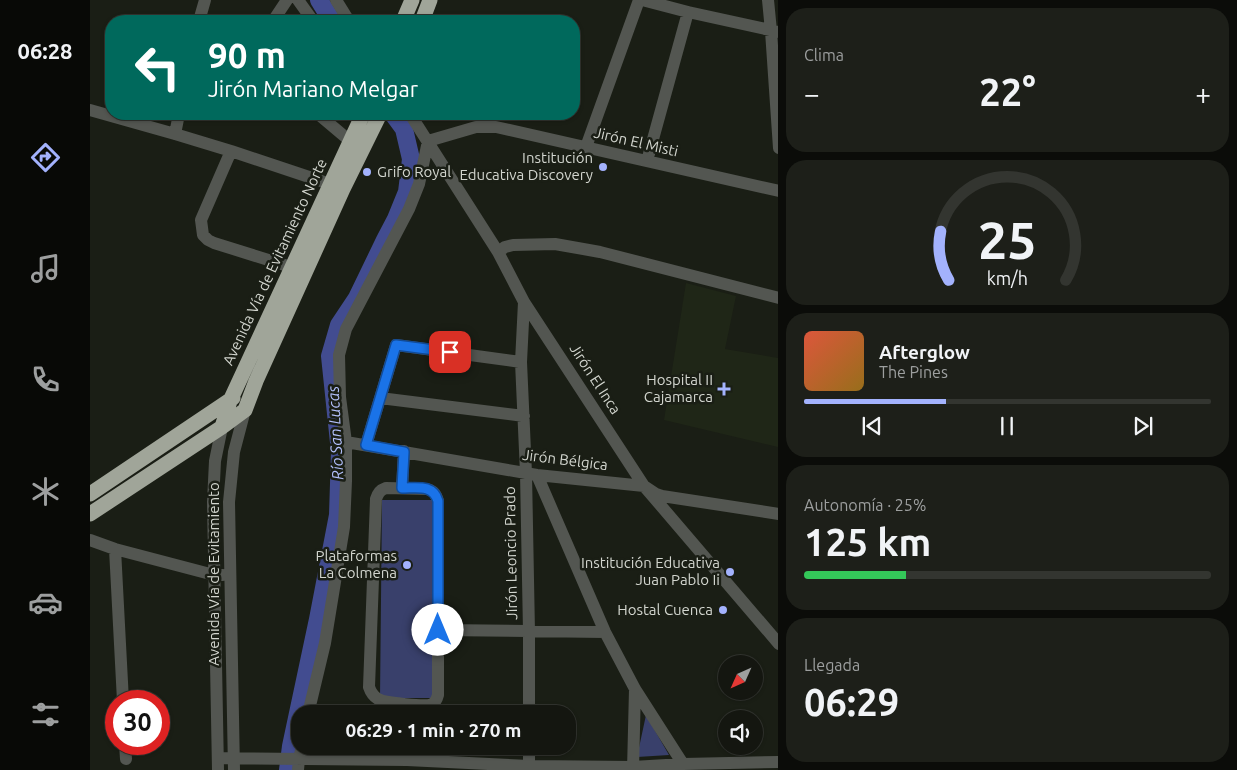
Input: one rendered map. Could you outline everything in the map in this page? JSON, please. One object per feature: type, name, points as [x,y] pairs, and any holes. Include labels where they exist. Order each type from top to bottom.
[{"type":"highway","points":[[405,15],[411,0]]},
{"type":"highway","points":[[424,15],[430,0]]},
{"type":"highway","name":"Avenida Vía de Evitamiento Norte","points":[[256,381],[337,186],[350,141],[369,120]]},
{"type":"highway","name":"Avenida Vía de Evitamiento Norte","points":[[222,427],[230,401],[291,267],[371,120]]},
{"type":"highway","points":[[90,494],[230,401],[256,381]]},
{"type":"highway","name":"Avenida Vía de Evitamiento","points":[[245,410],[256,381]]},
{"type":"highway","points":[[90,514],[245,410]]},
{"type":"street","points":[[201,15],[205,0]]},
{"type":"street","points":[[277,15],[287,0]]},
{"type":"street","points":[[298,0],[309,15]]},
{"type":"street","points":[[336,0],[345,15]]},
{"type":"street","points":[[586,147],[641,0],[775,31]]},
{"type":"street","points":[[768,0],[775,31],[778,148]]},
{"type":"street","points":[[647,161],[688,12]]},
{"type":"street","points":[[90,110],[105,114]]},
{"type":"street","points":[[125,120],[231,151],[337,186]]},
{"type":"street","points":[[175,134],[178,120]]},
{"type":"street","points":[[325,120],[350,141]]},
{"type":"street","name":"Jirón El Inca","points":[[414,120],[498,252],[524,302],[644,486],[778,644]]},
{"type":"street","name":"Jirón El Misti","points":[[428,141],[476,127],[496,126],[778,191]]},
{"type":"street","points":[[310,705],[325,644],[344,527],[346,442],[340,397],[339,355],[346,329],[409,209],[420,184],[428,141]]},
{"type":"street","points":[[231,151],[201,220],[203,234],[214,243],[291,267]]},
{"type":"street","points":[[498,252],[505,247],[513,245],[555,244],[600,252],[778,298]]},
{"type":"street","name":"Jirón Leoncio Prado","points":[[524,302],[521,362],[524,416],[532,474],[529,705]]},
{"type":"street","points":[[366,445],[396,345],[521,362]]},
{"type":"street","points":[[380,398],[524,416]]},
{"type":"street","name":"Avenida Vía de Evitamiento","points":[[233,764],[229,502],[234,452],[245,410]]},
{"type":"street","name":"Avenida Vía de Evitamiento","points":[[218,764],[213,494],[215,461],[222,427]]},
{"type":"street","name":"Jirón Bélgica","points":[[346,442],[532,474],[644,486],[659,495],[778,514]]},
{"type":"street","points":[[402,488],[404,452]]},
{"type":"street","points":[[532,474],[605,632],[635,689],[683,764]]},
{"type":"street","points":[[395,705],[375,698],[369,687],[376,499],[381,490],[386,488],[432,490],[438,501],[437,700],[431,705]]},
{"type":"street","points":[[90,540],[114,549],[214,575],[230,576]]},
{"type":"street","points":[[114,549],[122,690]]},
{"type":"street","points":[[438,630],[605,632]]},
{"type":"street","points":[[633,769],[635,689]]},
{"type":"street","points":[[126,755],[126,759]]},
{"type":"street","points":[[407,755],[407,760]]},
{"type":"street","points":[[529,755],[529,768]]},
{"type":"street","points":[[218,764],[276,759],[323,765],[407,760],[425,765],[633,769],[683,764],[778,762]]},
{"type":"shaded area","name":"Hospital II Cajamarca","points":[[686,283],[736,296],[725,349],[778,358],[778,447],[664,420]]},
{"type":"shaded area","name":"Plataformas La Colmena","points":[[382,500],[432,500],[433,698],[380,698]]},
{"type":"shaded area","points":[[646,715],[669,755],[637,757]]},
{"type":"waterway","name":"Río San Lucas","points":[[319,0],[328,15]]},
{"type":"waterway","name":"Río San Lucas","points":[[288,770],[291,746],[338,515],[340,452],[330,356],[339,325],[357,298],[396,219],[407,192],[411,159],[404,129],[397,120]]},
{"type":"place","name":"Institución Educativa Discovery","points":[[603,167]]},
{"type":"place","name":"Grifo Royal","points":[[367,172]]},
{"type":"place","name":"Hospital II Cajamarca","points":[[724,389]]},
{"type":"place","name":"Plataformas La Colmena","points":[[407,565]]},
{"type":"place","name":"Institución Educativa Juan Pablo Ii","points":[[730,572]]},
{"type":"place","name":"Hostal Cuenca","points":[[723,610]]},
{"type":"route","points":[[438,630],[438,501],[436,495],[432,490],[402,488],[404,452],[366,445],[396,345],[450,352]]}]
